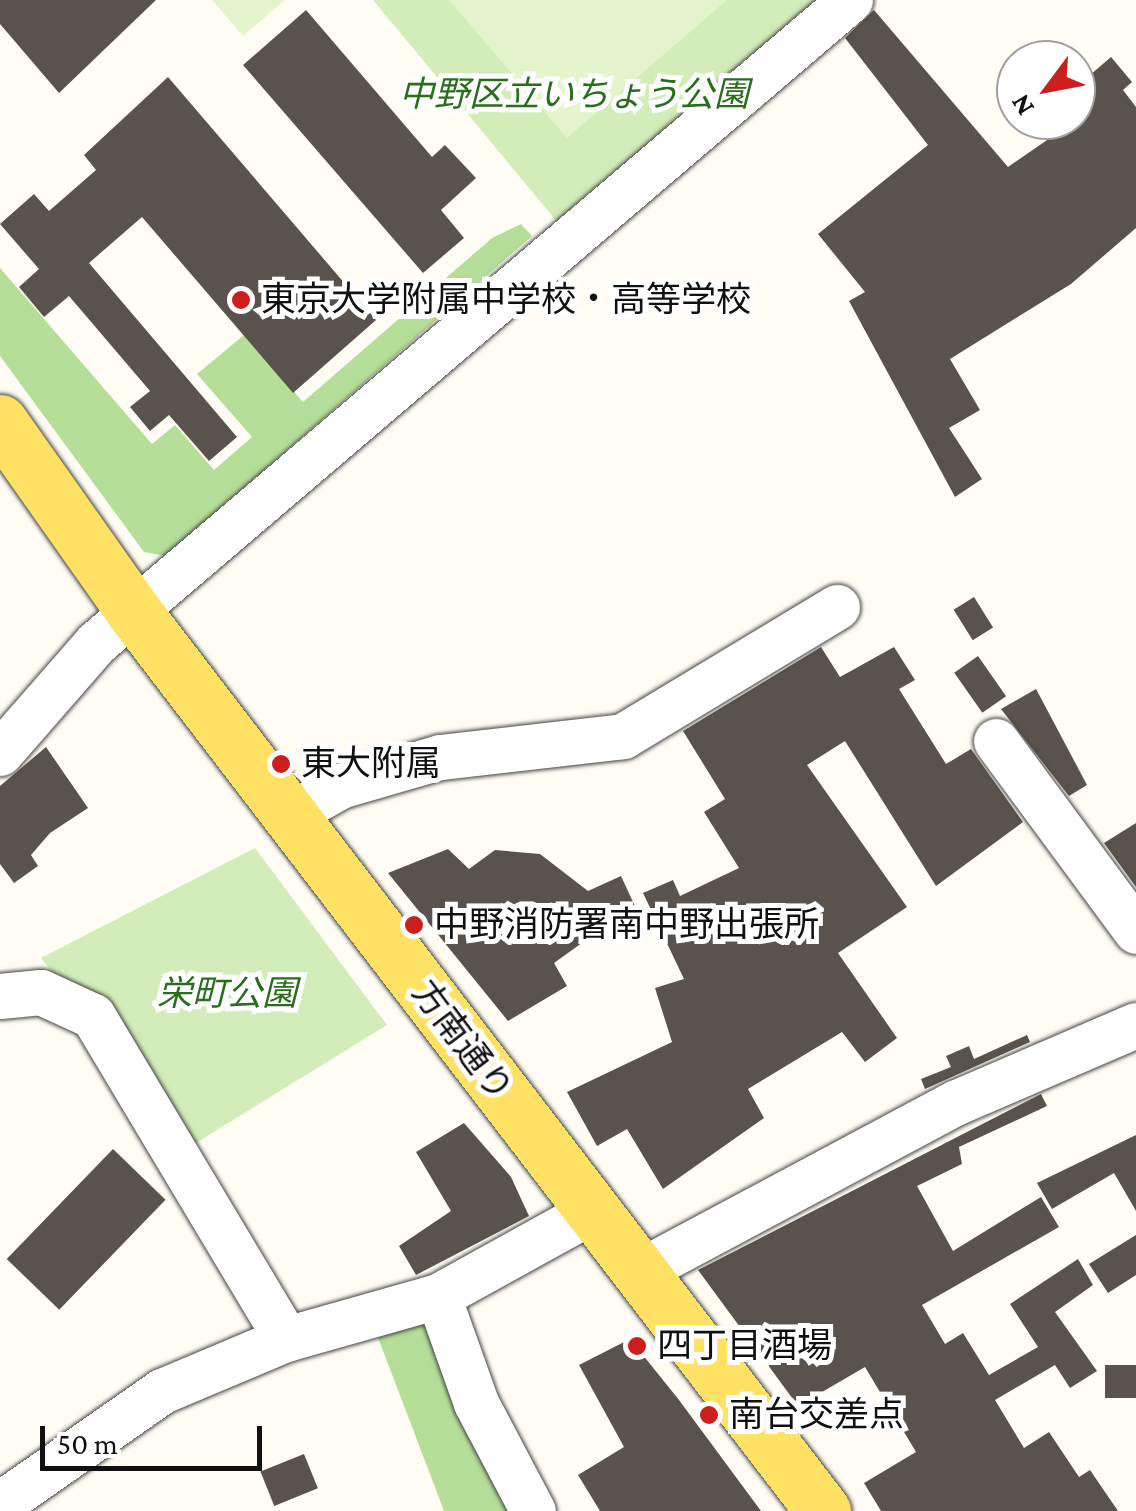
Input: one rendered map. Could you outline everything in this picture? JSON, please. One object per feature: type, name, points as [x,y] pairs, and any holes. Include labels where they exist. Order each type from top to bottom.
[{"type":"main road","name":"方南通り","points":[[0,422],[134,612],[590,1212],[823,1511]]},
{"type":"street","points":[[0,754],[134,612],[850,0]]},
{"type":"street","points":[[289,815],[340,786],[440,757],[623,736],[837,607]]},
{"type":"street","points":[[996,742],[1136,931]]},
{"type":"street","points":[[0,996],[41,992],[94,1016],[286,1339]]},
{"type":"street","points":[[638,1272],[957,1102],[1136,1026]]},
{"type":"street","points":[[0,1504],[162,1391],[286,1339],[438,1296],[590,1212]]},
{"type":"street","points":[[438,1296],[476,1403],[534,1511]]},
{"type":"green space","points":[[212,0],[285,0],[243,36]]},
{"type":"green space","name":"中野区立いちょう公園","points":[[373,0],[829,0],[563,229]]},
{"type":"green space","points":[[449,0],[727,0],[567,138]]},
{"type":"green space","points":[[521,224],[532,236],[166,556],[144,552],[0,356],[0,268],[152,444],[175,425],[214,470],[252,437],[197,374],[244,335],[303,402],[492,238]]},
{"type":"green space","name":"栄町公園","points":[[255,848],[387,1025],[191,1146],[41,958]]},
{"type":"green space","points":[[421,1294],[539,1511],[444,1511],[377,1335]]},
{"type":"building","points":[[0,0],[156,0],[59,93],[0,24]]},
{"type":"building","points":[[306,10],[432,157],[445,145],[476,178],[441,210],[464,238],[423,273],[243,65]]},
{"type":"building","points":[[874,10],[1008,167],[1047,140],[1096,140],[1096,70],[1111,57],[1132,82],[1123,90],[1136,107],[1136,228],[1071,284],[950,359],[980,410],[949,428],[982,479],[955,497],[849,301],[865,292],[818,234],[928,145],[845,38]]},
{"type":"building","points":[[168,77],[376,320],[293,393],[142,217],[89,263],[237,437],[209,461],[169,415],[150,431],[130,407],[150,391],[69,296],[44,317],[19,287],[39,269],[0,224],[34,194],[49,211],[96,170],[84,155]]},
{"type":"building","points":[[974,597],[993,628],[973,640],[954,610]]},
{"type":"building","points":[[821,647],[840,677],[894,647],[915,680],[899,689],[946,764],[971,749],[1023,822],[936,886],[845,741],[807,765],[907,907],[838,953],[897,1038],[865,1062],[842,1032],[748,1089],[764,1118],[663,1189],[627,1129],[597,1146],[567,1092],[672,1042],[655,988],[684,979],[643,893],[673,880],[680,896],[739,868],[704,812],[725,799],[683,731]]},
{"type":"building","points":[[978,656],[1006,696],[982,713],[954,673]]},
{"type":"building","points":[[1036,689],[1087,785],[1069,796],[1001,709]]},
{"type":"building","points":[[46,747],[88,808],[50,833],[31,855],[38,866],[14,883],[0,864],[0,786]]},
{"type":"building","points":[[1136,823],[1136,887],[1104,843]]},
{"type":"building","points":[[448,849],[469,869],[495,850],[540,854],[588,891],[621,876],[639,915],[611,922],[554,963],[567,986],[508,1021],[388,873]]},
{"type":"building","points":[[1027,1035],[1030,1042],[925,1089],[921,1079],[951,1067],[946,1056],[969,1046],[974,1059]]},
{"type":"building","points":[[1041,1094],[1047,1106],[959,1147],[962,1164],[917,1186],[953,1251],[1041,1197],[1059,1227],[922,1305],[945,1344],[963,1333],[989,1375],[1038,1347],[1010,1304],[1078,1259],[1093,1285],[1055,1312],[1097,1371],[1070,1388],[1055,1365],[995,1400],[1024,1448],[1049,1432],[1079,1477],[1090,1470],[1118,1511],[881,1511],[864,1483],[916,1452],[865,1367],[798,1406],[698,1270]]},
{"type":"building","points":[[464,1123],[511,1177],[529,1216],[416,1275],[399,1246],[451,1211],[416,1152]]},
{"type":"building","points":[[1136,1135],[1136,1211],[1114,1173],[1052,1209],[1037,1183]]},
{"type":"building","points":[[113,1149],[166,1200],[59,1310],[7,1259]]},
{"type":"building","points":[[1136,1235],[1136,1275],[1108,1293],[1089,1264]]},
{"type":"building","points":[[630,1339],[761,1511],[600,1511],[578,1475],[624,1447],[579,1365]]},
{"type":"building","points":[[1105,1365],[1136,1365],[1136,1398],[1105,1398]]},
{"type":"building","points":[[304,1454],[318,1488],[274,1506],[260,1472]]},
{"type":"place","name":"東京大学附属中学校・高等学校","points":[[241,300]]},
{"type":"place","name":"東大附属","points":[[281,764]]},
{"type":"place","name":"中野消防署南中野出張所","points":[[414,925]]},
{"type":"place","name":"四丁目酒場","points":[[637,1346]]},
{"type":"place","name":"南台交差点","points":[[709,1415]]}]
